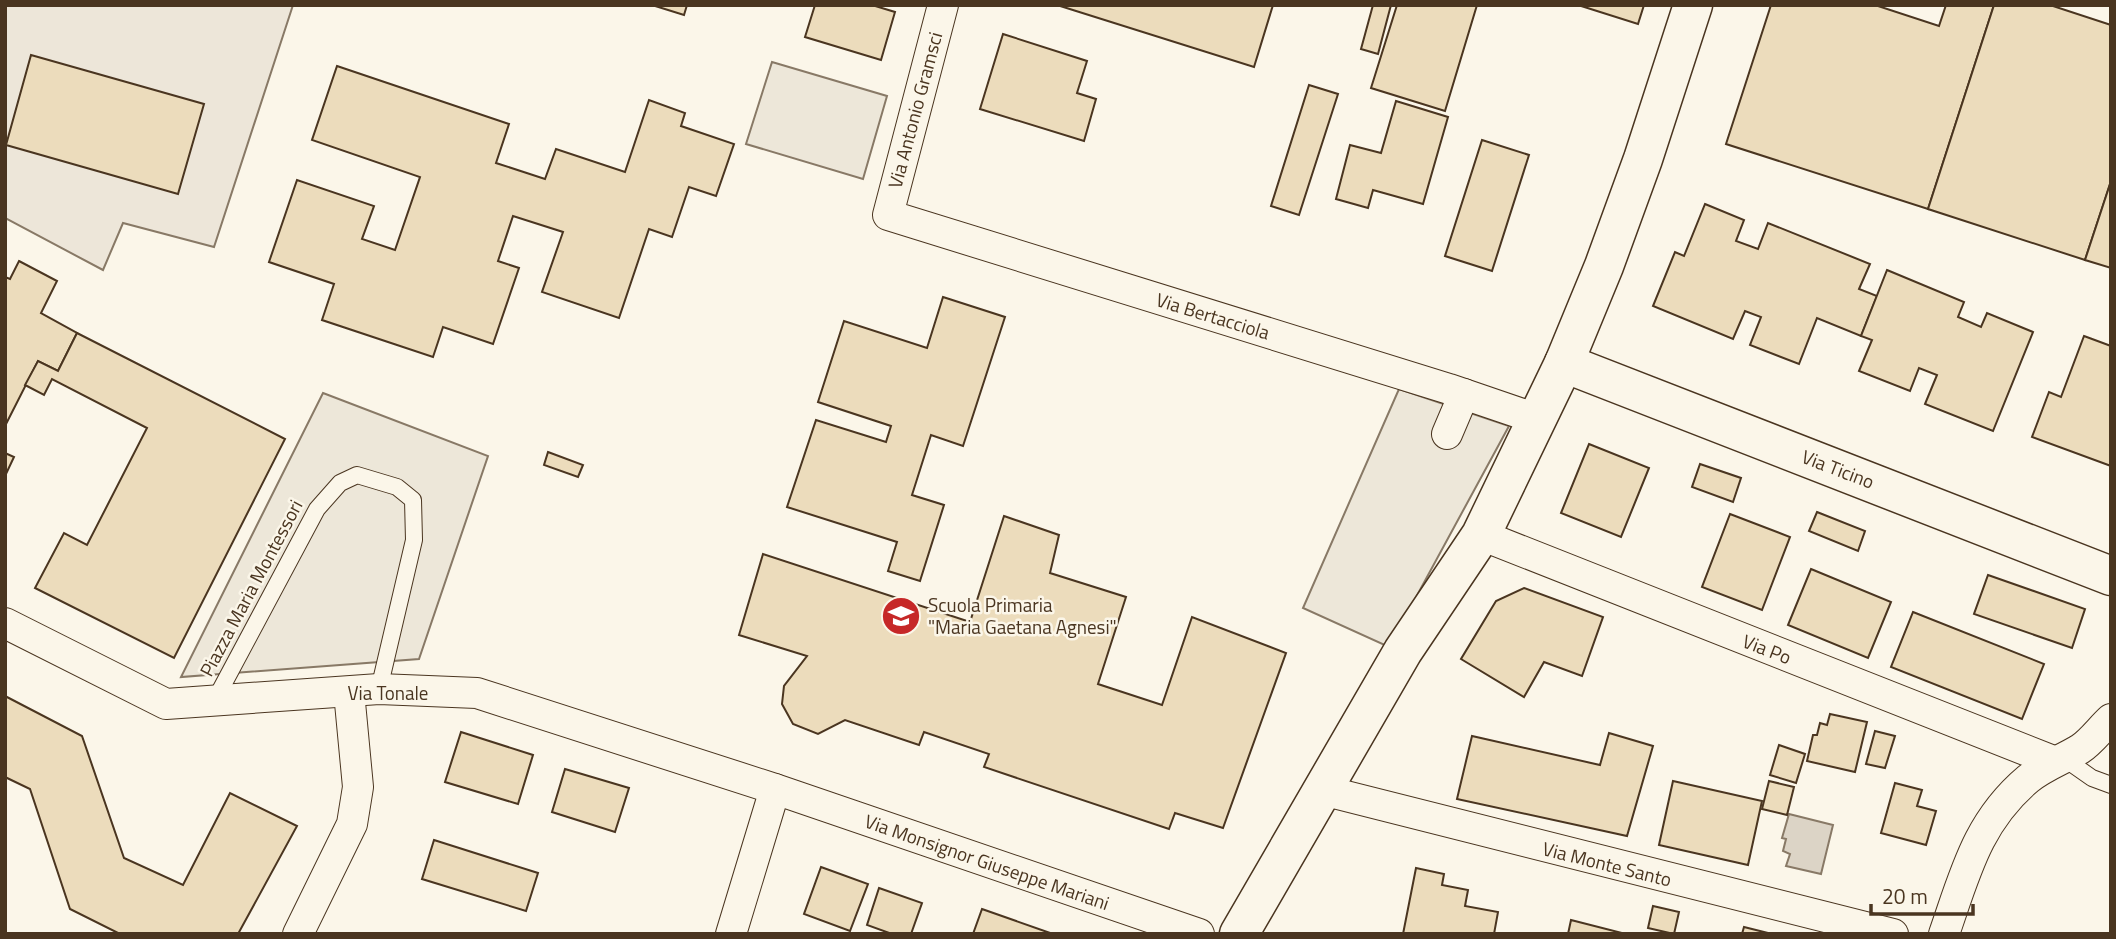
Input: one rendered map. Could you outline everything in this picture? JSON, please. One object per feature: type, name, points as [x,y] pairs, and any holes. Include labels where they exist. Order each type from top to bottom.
[{"type":"street","name":"Via Antonio Gramsci","points":[[888,215],[943,5]]},
{"type":"street","points":[[1239,934],[1404,651],[1481,535],[1564,363],[1643,159],[1693,5]]},
{"type":"street","name":"Via Bertacciola","points":[[888,215],[1537,419]]},
{"type":"street","name":"Via Ticino","points":[[1564,363],[2111,576]]},
{"type":"street","points":[[1447,434],[1464,394]]},
{"type":"street","name":"Via Po","points":[[1481,535],[2058,759]]},
{"type":"street","name":"Via Tonale","points":[[5,623],[166,704],[379,688],[477,694],[775,789]]},
{"type":"street","points":[[298,934],[352,824],[358,787],[349,692]]},
{"type":"street","points":[[1944,934],[1974,846],[1991,819],[2028,780],[2058,759],[2081,748],[2111,719]]},
{"type":"street","points":[[731,934],[775,789]]},
{"type":"street","name":"Via Monsignor Giuseppe Mariani","points":[[775,789],[1199,934]]},
{"type":"street","name":"Via Monte Santo","points":[[1322,790],[1893,934]]},
{"type":"lane","name":"Piazza Maria Montessori","points":[[215,700],[317,509],[340,483],[357,475],[397,487],[413,500],[414,540],[379,688]]},
{"type":"lane","points":[[2058,759],[2111,786]]},
{"type":"shaded area","points":[[5,5],[293,5],[214,247],[123,223],[103,270],[5,218]]},
{"type":"shaded area","points":[[772,62],[887,96],[863,179],[746,144]]},
{"type":"shaded area","points":[[1399,389],[1509,426],[1389,647],[1303,608]]},
{"type":"shaded area","points":[[323,393],[488,456],[419,659],[181,677]]},
{"type":"shaded area","points":[[1789,814],[1833,825],[1821,874],[1786,866],[1790,854],[1783,851],[1786,839],[1782,838]]},
{"type":"building","points":[[652,5],[687,5],[684,15]]},
{"type":"building","points":[[815,5],[872,5],[895,12],[881,60],[805,37]]},
{"type":"building","points":[[1057,5],[1273,5],[1254,67]]},
{"type":"building","points":[[1373,5],[1391,5],[1378,54],[1361,49]]},
{"type":"building","points":[[1397,5],[1477,5],[1445,111],[1371,88]]},
{"type":"building","points":[[1578,5],[1644,5],[1638,24]]},
{"type":"building","points":[[1771,5],[1875,5],[1939,26],[1946,5],[1994,5],[1928,209],[1726,144]]},
{"type":"building","points":[[1994,5],[2050,5],[2111,25],[2111,181],[2085,260],[1928,209]]},
{"type":"building","points":[[1003,34],[1087,61],[1077,93],[1096,99],[1084,141],[980,109]]},
{"type":"building","points":[[31,55],[204,104],[178,194],[6,145]]},
{"type":"building","points":[[337,66],[509,124],[496,163],[545,179],[556,149],[625,172],[649,100],[685,113],[681,126],[734,144],[716,196],[689,187],[672,237],[649,229],[619,318],[542,292],[563,232],[513,216],[498,261],[519,268],[493,344],[443,327],[433,357],[322,320],[334,284],[269,262],[297,180],[374,206],[362,239],[395,250],[420,177],[312,140]]},
{"type":"building","points":[[1309,85],[1338,94],[1299,215],[1271,206]]},
{"type":"building","points":[[1396,101],[1448,117],[1423,204],[1373,190],[1368,208],[1336,199],[1350,145],[1381,153]]},
{"type":"building","points":[[1482,140],[1529,155],[1492,271],[1445,256]]},
{"type":"building","points":[[2111,181],[2111,268],[2085,260]]},
{"type":"building","points":[[1705,204],[1744,220],[1736,241],[1758,249],[1768,223],[1870,264],[1859,289],[1877,296],[1861,336],[1817,318],[1799,364],[1750,345],[1761,317],[1745,311],[1733,339],[1653,306],[1675,252],[1684,256]]},
{"type":"building","points":[[19,261],[57,281],[41,313],[77,333],[58,371],[38,361],[5,426],[5,277],[10,279]]},
{"type":"building","points":[[1887,270],[1964,302],[1958,317],[1981,327],[1987,313],[2033,332],[1993,431],[1925,404],[1937,375],[1919,368],[1910,391],[1859,371],[1872,340],[1861,336]]},
{"type":"building","points":[[943,297],[1005,317],[963,446],[931,435],[912,495],[944,505],[920,581],[888,571],[897,542],[787,507],[816,420],[886,442],[891,426],[818,402],[844,321],[927,348]]},
{"type":"building","points":[[77,333],[285,439],[174,658],[35,588],[64,533],[87,545],[147,428],[52,379],[44,395],[25,385],[38,361],[58,371]]},
{"type":"building","points":[[2084,336],[2111,346],[2111,466],[2032,437],[2049,392],[2061,397]]},
{"type":"building","points":[[1589,444],[1649,468],[1621,537],[1561,513]]},
{"type":"building","points":[[548,452],[583,465],[578,477],[544,465]]},
{"type":"building","points":[[5,453],[14,457],[5,476]]},
{"type":"building","points":[[1700,464],[1741,478],[1733,502],[1692,487]]},
{"type":"building","points":[[1817,512],[1865,531],[1858,551],[1809,531]]},
{"type":"building","points":[[1730,514],[1790,537],[1762,610],[1702,587]]},
{"type":"building","name":"Scuola Primaria \"Maria Gaetana Agnesi\"","points":[[1004,516],[1059,535],[1050,573],[1126,597],[1098,684],[1162,705],[1192,617],[1286,653],[1223,828],[1175,813],[1169,829],[984,767],[989,754],[924,732],[919,745],[845,720],[818,734],[793,724],[782,704],[784,686],[807,656],[739,635],[763,554],[970,622]]},
{"type":"building","points":[[1811,569],[1891,602],[1868,658],[1788,625]]},
{"type":"building","points":[[1988,575],[2085,609],[2072,648],[1974,614]]},
{"type":"building","points":[[1524,588],[1603,617],[1582,676],[1544,662],[1524,697],[1461,659],[1496,601]]},
{"type":"building","points":[[1913,612],[2044,664],[2022,719],[1891,667]]},
{"type":"building","points":[[5,696],[82,736],[124,858],[183,885],[230,793],[297,826],[238,934],[120,934],[70,909],[30,789],[5,777]]},
{"type":"building","points":[[1830,714],[1867,722],[1855,772],[1807,761],[1813,735],[1817,735],[1820,723],[1827,725]]},
{"type":"building","points":[[1875,731],[1895,736],[1885,768],[1866,764]]},
{"type":"building","points":[[461,732],[533,755],[518,804],[445,782]]},
{"type":"building","points":[[1609,733],[1653,746],[1627,836],[1457,799],[1472,736],[1600,765]]},
{"type":"building","points":[[1779,745],[1805,754],[1796,783],[1770,775]]},
{"type":"building","points":[[565,769],[629,788],[615,832],[552,812]]},
{"type":"building","points":[[1673,781],[1762,801],[1748,865],[1659,845]]},
{"type":"building","points":[[1769,781],[1794,787],[1787,815],[1762,809]]},
{"type":"building","points":[[1895,783],[1922,790],[1917,806],[1936,811],[1926,845],[1881,833]]},
{"type":"building","points":[[434,840],[538,873],[526,911],[422,879]]},
{"type":"building","points":[[821,867],[868,884],[850,931],[804,914]]},
{"type":"building","points":[[1416,868],[1444,874],[1442,885],[1468,890],[1465,906],[1498,912],[1494,934],[1403,934]]},
{"type":"building","points":[[879,888],[922,903],[911,934],[892,934],[867,925]]},
{"type":"building","points":[[1653,906],[1679,912],[1674,934],[1648,928]]},
{"type":"building","points":[[982,909],[1053,934],[973,934]]},
{"type":"building","points":[[1571,920],[1622,933],[1622,934],[1568,934]]},
{"type":"building","points":[[1744,927],[1772,934],[1742,934]]},
{"type":"place","name":"Scuola Primaria \"Maria Gaetana Agnesi\"","points":[[901,616]]}]
